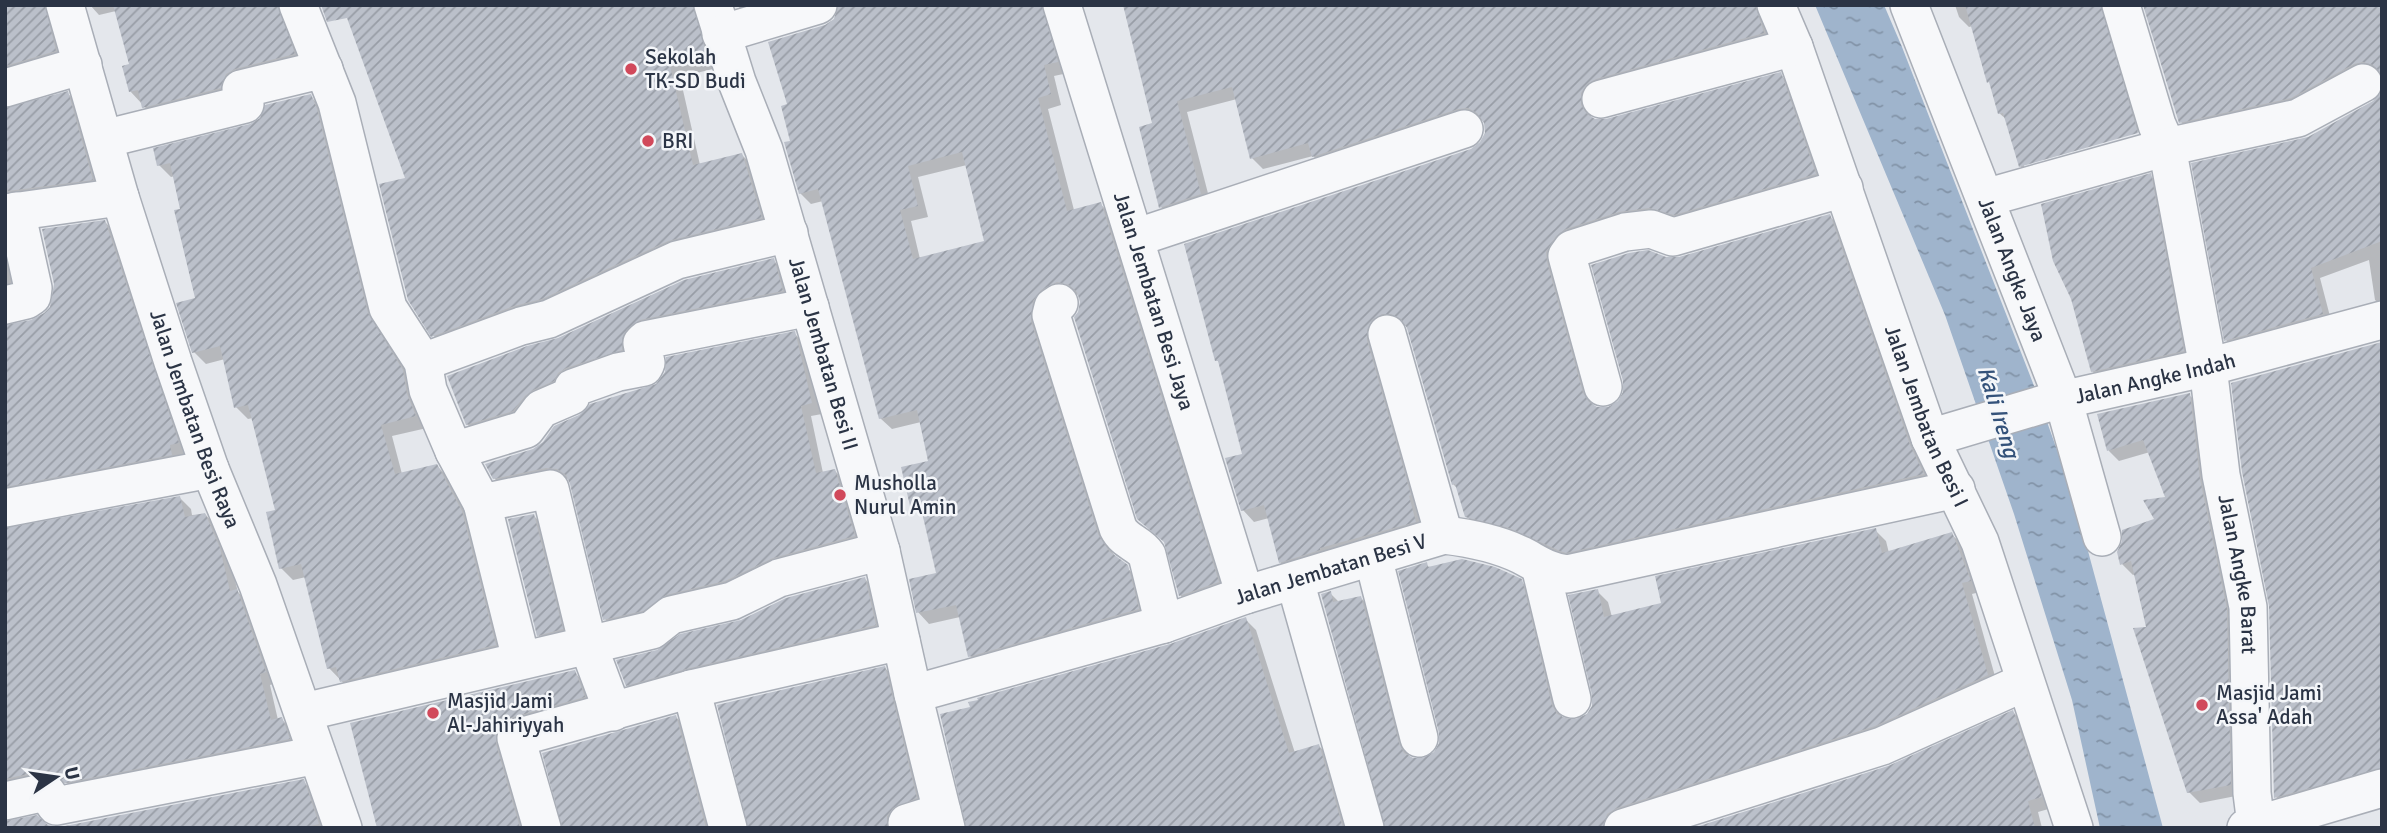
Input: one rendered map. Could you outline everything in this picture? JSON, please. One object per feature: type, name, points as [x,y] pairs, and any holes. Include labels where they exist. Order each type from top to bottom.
[{"type":"street","name":"Jalan Jembatan Besi Raya","points":[[65,5],[120,197],[210,469],[258,584],[343,828]]},
{"type":"street","points":[[298,5],[337,103],[388,308],[423,362],[428,390],[454,452],[482,503],[521,659]]},
{"type":"street","points":[[717,20],[818,5]]},
{"type":"street","name":"Jalan Jembatan Besi Jaya","points":[[1062,5],[1245,595]]},
{"type":"street","name":"Jalan Jembatan Besi I","points":[[1776,5],[1940,435],[1955,489],[1979,542],[2074,828]]},
{"type":"street","name":"Jalan Angke Jaya","points":[[1909,5],[1985,198],[2102,537]]},
{"type":"street","name":"Jalan Angke Barat","points":[[2122,5],[2157,125],[2167,147],[2208,367],[2221,475],[2248,607],[2252,793],[2258,821],[2254,825]]},
{"type":"street","name":"Jalan Jembatan Besi II","points":[[717,20],[764,150],[881,551],[944,820]]},
{"type":"street","points":[[1601,99],[1794,47]]},
{"type":"street","points":[[5,88],[83,65]]},
{"type":"street","points":[[104,139],[245,104],[241,89],[324,69]]},
{"type":"street","points":[[1985,198],[2167,147],[2298,118],[2363,83]]},
{"type":"street","points":[[1135,237],[1464,130]]},
{"type":"street","points":[[1603,387],[1567,256],[1572,249],[1625,232],[1651,229],[1673,237],[1844,188]]},
{"type":"street","points":[[5,305],[26,300],[32,296],[33,288],[10,212],[120,197]]},
{"type":"street","points":[[423,362],[521,326],[549,319],[677,260],[789,233]]},
{"type":"street","points":[[1059,303],[1053,307],[1051,315],[1118,528],[1126,539],[1142,547],[1147,555],[1164,624]]},
{"type":"street","points":[[454,452],[526,429],[541,409],[571,396],[573,388],[618,372],[645,366],[642,343],[645,340],[810,307]]},
{"type":"street","name":"Jalan Angke Indah","points":[[1940,435],[2053,401],[2208,367],[2382,320]]},
{"type":"street","points":[[1387,334],[1444,535]]},
{"type":"street","points":[[5,508],[210,469]]},
{"type":"street","points":[[482,503],[550,489],[588,645],[612,712]]},
{"type":"street","name":"Jalan Jembatan Besi V","points":[[913,694],[1164,624],[1245,595],[1444,535],[1496,545],[1520,554],[1551,572],[1567,574],[1955,489]]},
{"type":"street","points":[[304,712],[652,630],[671,615],[732,601],[779,578],[881,551]]},
{"type":"street","points":[[1373,557],[1419,738]]},
{"type":"street","points":[[1539,566],[1572,699]]},
{"type":"street","points":[[1295,581],[1366,828]]},
{"type":"street","points":[[542,828],[516,738],[691,689],[901,641]]},
{"type":"street","points":[[1623,828],[1882,746],[2025,682]]},
{"type":"street","points":[[691,689],[728,828]]},
{"type":"street","points":[[5,801],[46,792],[56,806],[317,755]]},
{"type":"street","name":"Jalan Angke Barat","points":[[2254,825],[2379,799]]},
{"type":"street","points":[[908,828],[907,823],[944,820]]},
{"type":"water","name":"Kali Ireng","points":[[1815,5],[1884,5],[1902,47],[2036,391],[2072,492],[2163,828],[2100,828],[2072,700],[2014,514],[1945,315]]},
{"type":"building","points":[[5,5],[45,5],[56,51],[5,66]]},
{"type":"building","points":[[113,5],[278,5],[295,54],[235,69],[226,74],[221,88],[142,108],[138,90],[129,92],[122,66],[129,64]]},
{"type":"building","points":[[321,5],[693,5],[707,57],[670,66],[693,165],[742,153],[762,218],[668,241],[542,299],[514,306],[431,337],[408,300],[379,184],[405,178],[347,18],[327,22]]},
{"type":"building","points":[[838,5],[1042,5],[1058,62],[1044,65],[1051,94],[1038,98],[1067,211],[1101,202],[1219,582],[1179,596],[1164,542],[1137,519],[1074,317],[1080,302],[1077,292],[1069,285],[1057,282],[1041,290],[1033,301],[1031,321],[1098,534],[1109,551],[1128,565],[1139,609],[968,657],[956,605],[916,613],[909,579],[936,573],[920,504],[910,506],[901,467],[928,461],[917,410],[879,419],[818,189],[799,194],[784,142],[790,141],[781,106],[787,104],[768,42],[825,25],[834,19]],"holes":[[[962,152],[984,241],[913,259],[900,210],[918,206],[908,166]]]},
{"type":"building","points":[[1123,5],[1755,5],[1764,33],[1596,79],[1587,84],[1581,93],[1581,105],[1587,114],[1595,119],[1606,119],[1781,72],[1816,174],[1674,215],[1649,208],[1619,212],[1566,229],[1556,236],[1546,252],[1547,262],[1583,393],[1589,402],[1597,407],[1608,407],[1618,401],[1623,392],[1623,381],[1591,265],[1648,250],[1666,257],[1679,257],[1830,214],[1910,445],[1924,474],[1566,553],[1509,528],[1465,517],[1455,484],[1452,485],[1407,328],[1401,319],[1391,314],[1382,314],[1372,320],[1367,330],[1367,340],[1411,495],[1409,496],[1416,522],[1320,548],[1279,563],[1264,505],[1241,511],[1225,458],[1242,454],[1184,244],[1471,149],[1480,142],[1485,133],[1484,123],[1477,113],[1468,108],[1458,109],[1312,157],[1308,143],[1250,159],[1232,87],[1177,101],[1201,194],[1159,208],[1139,127],[1152,123]]},
{"type":"building","points":[[1965,5],[2101,5],[2138,133],[2019,167],[2003,113],[1998,114],[1989,82],[1987,83]]},
{"type":"building","points":[[2143,5],[2382,5],[2382,74],[2373,65],[2363,62],[2354,64],[2291,98],[2179,123]]},
{"type":"building","points":[[68,91],[93,180],[8,191],[5,177],[5,108]]},
{"type":"building","points":[[2382,91],[2382,241],[2311,268],[2323,314],[2224,341],[2191,163],[2308,137],[2373,101]]},
{"type":"building","points":[[311,94],[368,313],[403,370],[407,394],[416,416],[381,425],[395,474],[437,464],[462,511],[496,645],[340,682],[336,667],[327,669],[301,564],[279,569],[266,512],[275,510],[248,405],[234,408],[220,346],[192,353],[176,303],[195,298],[174,210],[180,209],[170,163],[157,166],[153,148],[250,124],[260,118],[265,105]]},
{"type":"building","points":[[2151,173],[2184,351],[2091,372],[2071,299],[2053,261],[2041,204]]},
{"type":"building","points":[[105,220],[179,443],[170,445],[172,455],[5,487],[5,325],[31,320],[50,307],[54,284],[42,229]]},
{"type":"building","points":[[774,258],[783,291],[640,320],[627,329],[622,338],[622,350],[566,368],[558,373],[554,381],[525,396],[513,411],[466,425],[447,376],[527,346],[558,338],[684,280]]},
{"type":"building","points":[[795,331],[812,403],[801,406],[816,473],[835,469],[855,536],[773,558],[725,581],[666,595],[643,611],[603,620],[566,475],[557,469],[546,468],[493,479],[485,464],[533,449],[543,442],[554,426],[579,415],[590,404],[656,384],[665,372],[666,357]]},
{"type":"building","points":[[2382,342],[2382,768],[2274,798],[2269,606],[2242,472],[2231,383]]},
{"type":"building","points":[[2190,393],[2200,479],[2227,609],[2231,785],[2187,793],[2133,628],[2146,627],[2131,561],[2120,565],[2117,552],[2122,541],[2122,530],[2154,519],[2143,500],[2165,497],[2143,440],[2107,451],[2097,414]]},
{"type":"building","points":[[180,496],[185,517],[205,513],[220,548],[230,591],[237,589],[266,672],[260,674],[271,720],[282,717],[290,739],[65,783],[54,773],[42,771],[5,779],[5,528]]},
{"type":"building","points":[[534,514],[563,629],[537,636],[508,519]]},
{"type":"building","points":[[1876,528],[1882,553],[1952,532],[1971,581],[1962,583],[1988,675],[1875,726],[1617,808],[1607,814],[1603,828],[1385,828],[1321,594],[1331,591],[1333,602],[1361,596],[1399,743],[1404,753],[1413,758],[1423,758],[1434,752],[1439,743],[1439,733],[1398,571],[1427,562],[1428,567],[1462,559],[1495,567],[1522,579],[1552,705],[1557,714],[1567,719],[1576,719],[1587,714],[1592,706],[1592,695],[1568,595],[1598,589],[1604,617],[1661,603],[1655,576]]},
{"type":"building","points":[[865,577],[876,625],[686,669],[626,686],[616,660],[657,650],[680,634],[741,620],[786,598]]},
{"type":"building","points":[[1246,617],[1289,753],[1319,744],[1343,828],[966,828],[940,714],[970,707],[968,702],[978,700],[977,698],[1170,644]]},
{"type":"building","points":[[885,666],[917,798],[893,808],[887,816],[887,828],[748,828],[717,705]]},
{"type":"building","points":[[575,670],[585,697],[510,718],[501,723],[496,732],[496,744],[520,828],[377,828],[350,723]]},
{"type":"building","points":[[2013,710],[2042,797],[2028,801],[2035,828],[1693,828],[1888,766]]},
{"type":"building","points":[[676,715],[706,828],[562,828],[542,753]]},
{"type":"building","points":[[304,779],[319,824],[302,828],[5,828],[5,821],[37,815],[48,825],[60,827]]},
{"type":"place","name":"Sekolah TK-SD Budi","points":[[631,69]]},
{"type":"place","name":"BRI","points":[[648,141]]},
{"type":"place","name":"Musholla Nurul Amin","points":[[840,495]]},
{"type":"place","name":"Masjid Jami Assa' Adah","points":[[2202,705]]},
{"type":"place","name":"Masjid Jami Al-Jahiriyyah","points":[[433,713]]}]
